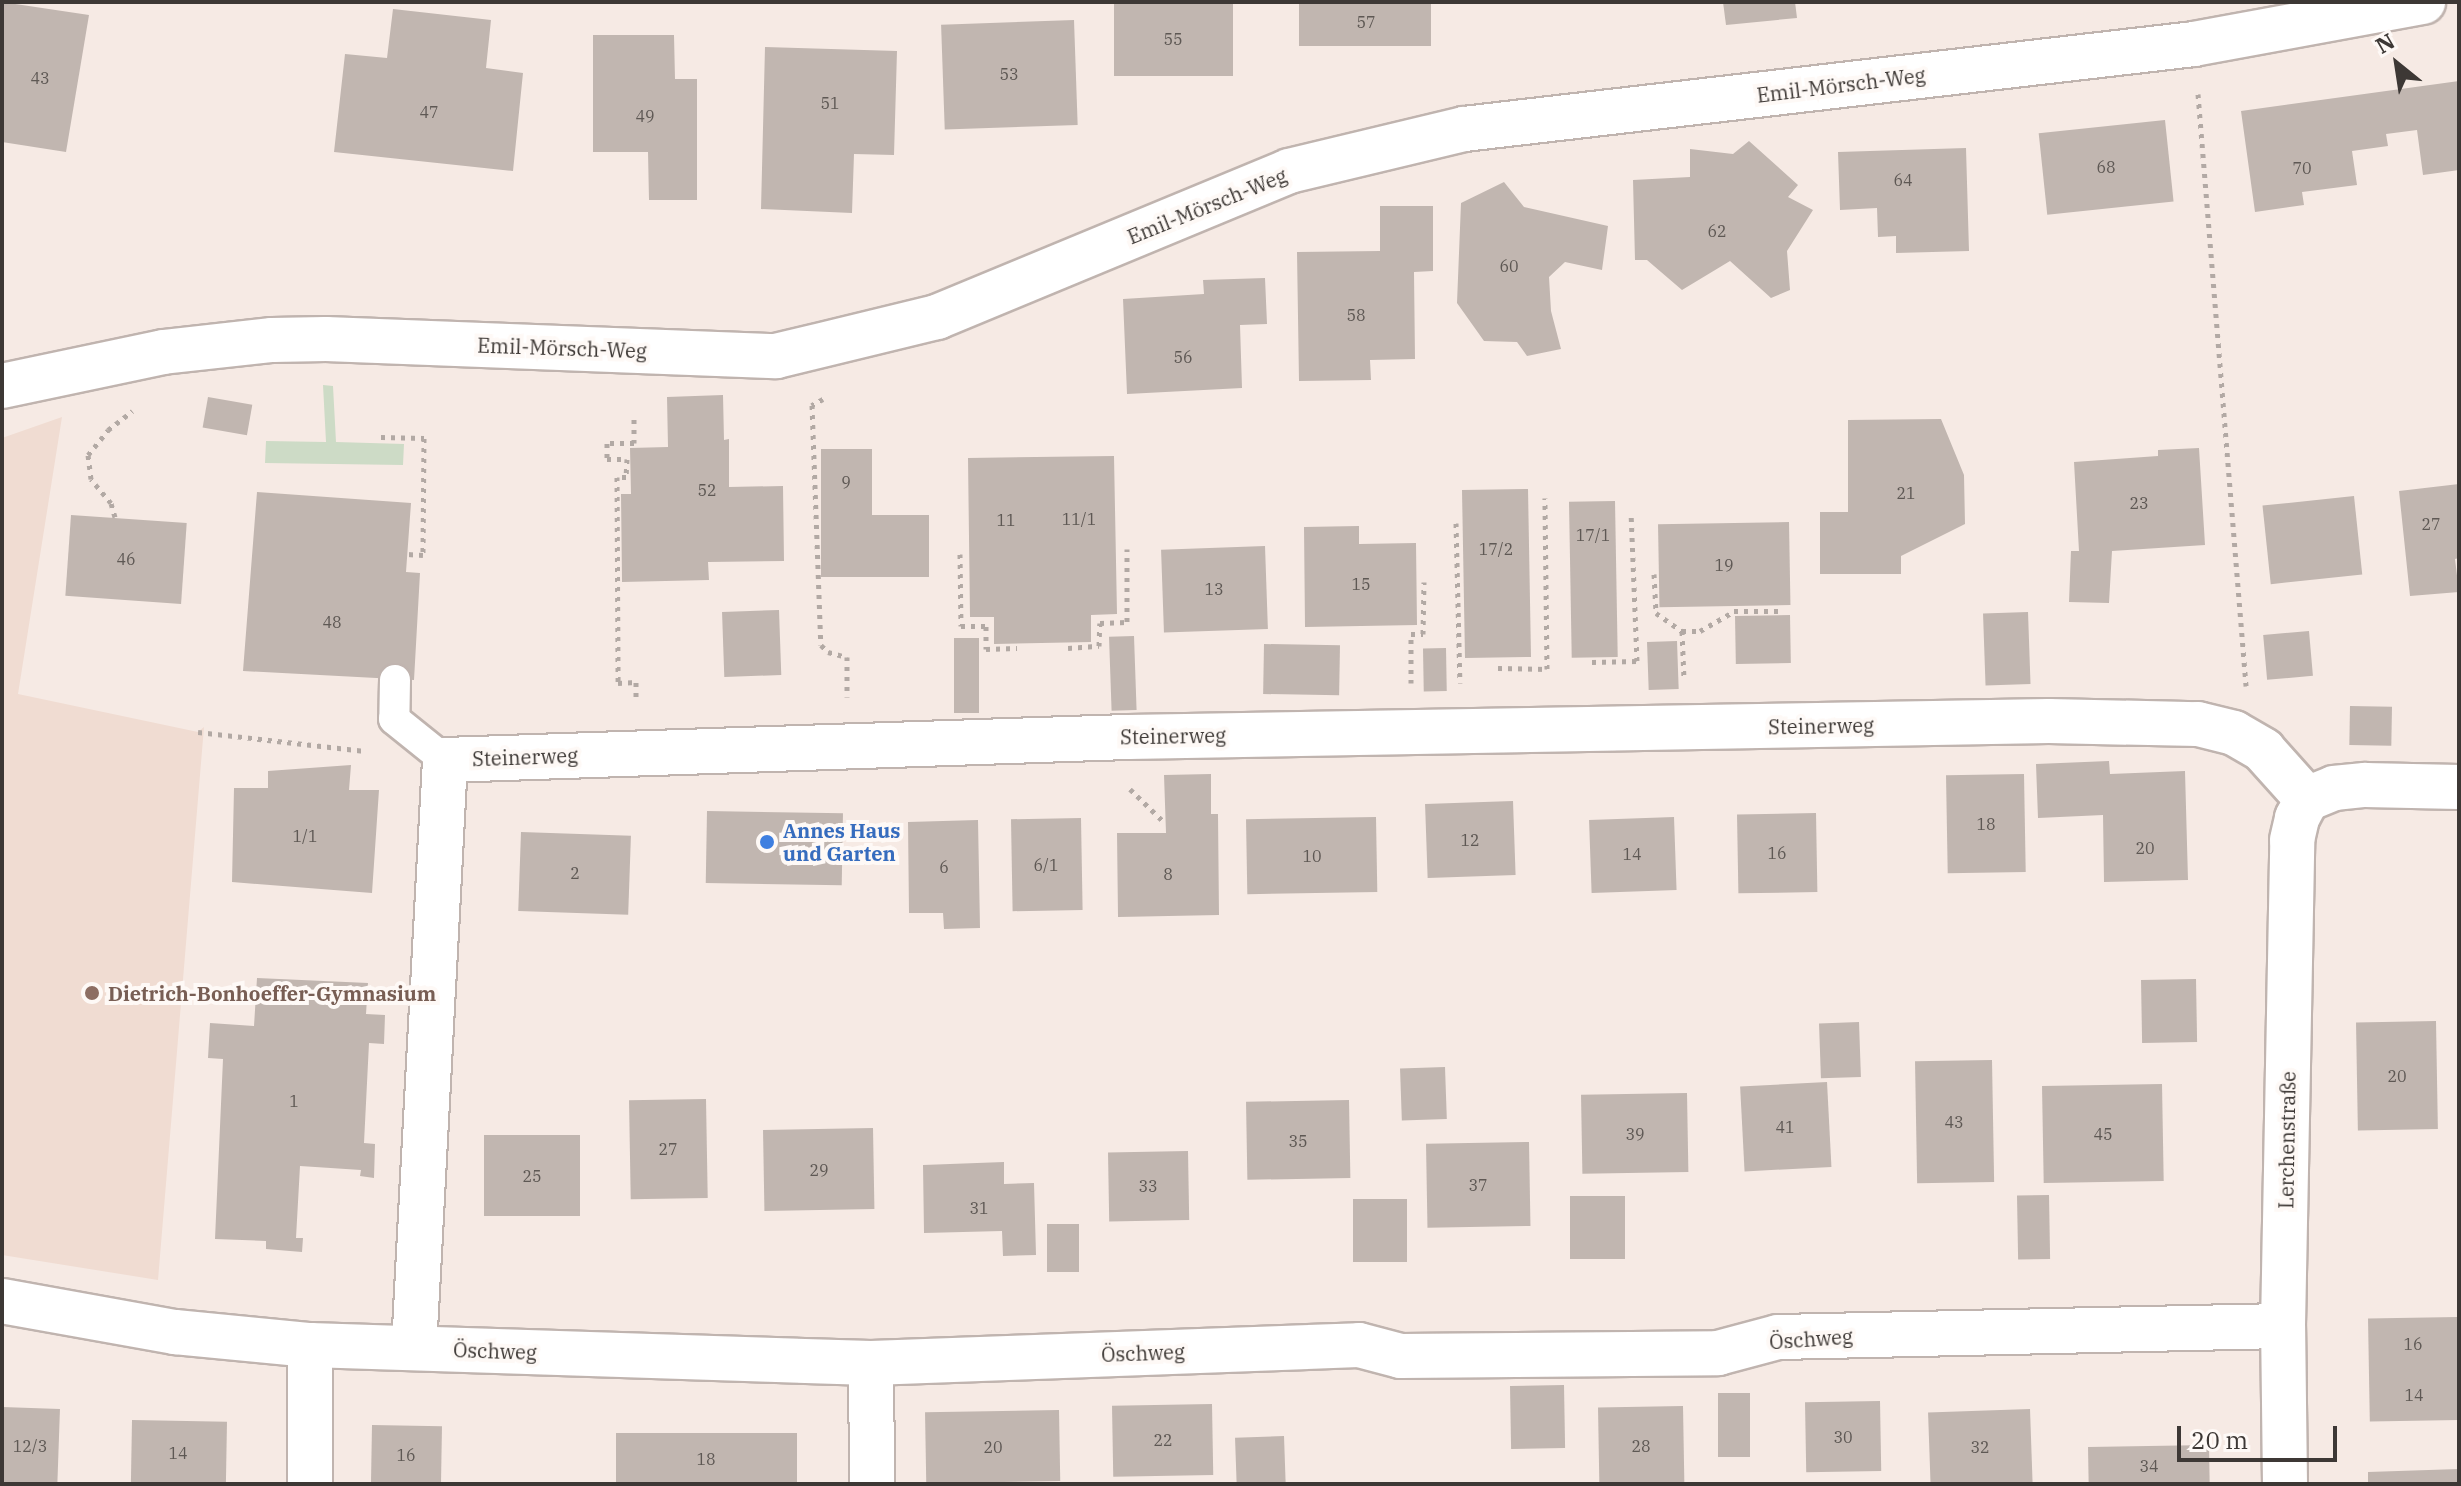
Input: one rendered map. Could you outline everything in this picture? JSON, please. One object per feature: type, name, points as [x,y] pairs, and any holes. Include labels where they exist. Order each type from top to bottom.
[{"type":"street","name":"Emil-Mörsch-Weg","points":[[2,386],[163,352],[272,340],[326,339],[776,356],[937,317],[1289,171],[1464,129],[2194,44],[2423,2]]},
{"type":"street","name":"Steinerweg","points":[[414,1348],[445,760],[1020,739],[2049,721],[2198,724],[2234,733],[2263,750],[2307,799]]},
{"type":"street","points":[[2307,799],[2334,788],[2365,785],[2459,787]]},
{"type":"street","name":"Lerchenstraße","points":[[2285,1484],[2283,1326],[2292,840],[2297,818],[2307,799]]},
{"type":"street","name":"Öschweg","points":[[2,1301],[175,1332],[310,1345],[871,1363],[1359,1345],[1401,1356],[1718,1353],[1778,1337],[2283,1326]]},
{"type":"street","points":[[310,1345],[310,1484]]},
{"type":"street","points":[[871,1363],[872,1484]]},
{"type":"lane","points":[[395,680],[394,719],[445,760]]},
{"type":"path","points":[[2194,44],[2247,700],[2234,733]]},
{"type":"path","points":[[833,397],[812,405],[821,645],[828,652],[847,657],[847,702]]},
{"type":"path","points":[[115,517],[111,503],[91,479],[88,455],[108,430],[132,411],[143,408]]},
{"type":"path","points":[[634,419],[634,443],[607,443],[607,459],[627,459],[626,477],[617,477],[618,683],[636,682]]},
{"type":"path","points":[[381,437],[424,438],[423,555],[407,554]]},
{"type":"path","points":[[1498,668],[1547,669],[1545,498]]},
{"type":"path","points":[[1592,662],[1637,661],[1631,512]]},
{"type":"path","points":[[1456,523],[1461,732]]},
{"type":"path","points":[[1068,648],[1099,646],[1100,623],[1127,622],[1127,549]]},
{"type":"path","points":[[960,554],[961,626],[986,626],[986,649],[1017,648]]},
{"type":"path","points":[[1654,574],[1656,613],[1682,631],[1700,631],[1734,611],[1782,611]]},
{"type":"path","points":[[1411,693],[1411,634],[1423,634],[1424,582]]},
{"type":"path","points":[[1682,631],[1685,685]]},
{"type":"path","points":[[198,732],[368,751]]},
{"type":"path","points":[[1129,788],[1165,823]]},
{"type":"shaded area","name":"Dietrich-Bonhoeffer-Gymnasium","points":[[62,417],[18,694],[198,732],[204,727],[158,1280],[2,1255],[2,438]]},
{"type":"green space","points":[[323,385],[333,386],[336,442],[404,444],[403,465],[265,463],[266,441],[326,442]]},
{"type":"building","points":[[2,2],[89,15],[66,152],[2,142]]},
{"type":"building","points":[[1114,2],[1233,2],[1233,76],[1114,76]]},
{"type":"building","points":[[1299,2],[1431,2],[1431,46],[1299,46]]},
{"type":"building","points":[[1723,2],[1795,2],[1797,18],[1726,25]]},
{"type":"building","points":[[393,9],[491,20],[486,68],[523,73],[513,171],[334,152],[345,54],[387,58]]},
{"type":"building","points":[[1074,20],[1078,125],[945,130],[941,25]]},
{"type":"building","points":[[593,35],[674,35],[675,79],[697,79],[697,200],[649,200],[648,152],[593,152]]},
{"type":"building","points":[[765,47],[897,51],[894,155],[854,154],[852,213],[761,209]]},
{"type":"building","points":[[2459,81],[2459,170],[2423,175],[2417,130],[2386,134],[2388,146],[2352,151],[2357,185],[2302,192],[2304,205],[2255,212],[2241,111]]},
{"type":"building","points":[[2165,120],[2174,202],[2047,215],[2039,133]]},
{"type":"building","points":[[1749,141],[1798,185],[1788,197],[1813,210],[1787,251],[1790,290],[1771,298],[1730,261],[1682,290],[1647,260],[1635,260],[1633,180],[1690,177],[1690,149],[1733,154]]},
{"type":"building","points":[[1966,148],[1969,251],[1896,253],[1896,236],[1878,237],[1877,208],[1840,210],[1838,152]]},
{"type":"building","points":[[1504,182],[1524,207],[1608,226],[1602,270],[1565,262],[1549,277],[1551,311],[1561,349],[1527,356],[1517,342],[1484,341],[1457,303],[1461,203]]},
{"type":"building","points":[[1380,206],[1433,206],[1433,271],[1414,272],[1415,359],[1370,360],[1371,380],[1299,381],[1297,252],[1380,251]]},
{"type":"building","points":[[1265,278],[1267,324],[1240,325],[1242,388],[1127,394],[1123,299],[1204,294],[1203,280]]},
{"type":"building","points":[[723,395],[724,440],[729,439],[729,487],[783,486],[784,561],[708,562],[709,580],[622,582],[621,494],[631,494],[630,448],[668,447],[667,397]]},
{"type":"building","points":[[208,397],[252,405],[247,435],[203,428]]},
{"type":"building","points":[[1941,419],[1964,475],[1965,524],[1901,556],[1901,574],[1820,574],[1820,512],[1848,512],[1848,420]]},
{"type":"building","points":[[2199,448],[2205,545],[2112,551],[2109,603],[2069,602],[2071,551],[2079,551],[2074,462],[2158,456],[2158,450]]},
{"type":"building","points":[[821,449],[872,449],[872,515],[929,515],[929,577],[821,577]]},
{"type":"building","points":[[1114,456],[1117,614],[1091,615],[1091,642],[994,644],[994,617],[970,617],[968,458]]},
{"type":"building","points":[[2459,484],[2459,558],[2455,559],[2459,592],[2410,596],[2399,491]]},
{"type":"building","points":[[1528,489],[1531,657],[1465,658],[1462,490]]},
{"type":"building","points":[[257,492],[411,503],[406,572],[420,573],[414,680],[243,671]]},
{"type":"building","points":[[2354,496],[2362,575],[2271,584],[2263,506]]},
{"type":"building","points":[[1615,501],[1618,657],[1572,658],[1569,502]]},
{"type":"building","points":[[71,515],[187,523],[181,604],[65,596]]},
{"type":"building","points":[[1789,522],[1790,605],[1659,607],[1658,524]]},
{"type":"building","points":[[1359,526],[1359,544],[1416,543],[1417,625],[1305,627],[1304,527]]},
{"type":"building","points":[[1265,546],[1268,629],[1164,633],[1161,550]]},
{"type":"building","points":[[779,610],[781,675],[724,677],[722,612]]},
{"type":"building","points":[[2028,612],[2031,684],[1986,686],[1983,614]]},
{"type":"building","points":[[1790,615],[1791,663],[1736,664],[1735,616]]},
{"type":"building","points":[[2309,631],[2313,676],[2267,680],[2263,635]]},
{"type":"building","points":[[1134,636],[1137,710],[1112,711],[1109,637]]},
{"type":"building","points":[[954,638],[979,638],[979,713],[954,713]]},
{"type":"building","points":[[1677,641],[1679,689],[1649,690],[1647,642]]},
{"type":"building","points":[[1264,644],[1340,645],[1339,695],[1263,694]]},
{"type":"building","points":[[1423,648],[1446,648],[1447,691],[1424,691]]},
{"type":"building","points":[[2350,706],[2392,707],[2391,746],[2349,745]]},
{"type":"building","points":[[2109,761],[2110,774],[2185,771],[2188,880],[2104,882],[2103,815],[2038,818],[2036,764]]},
{"type":"building","points":[[351,765],[349,790],[379,790],[372,893],[232,882],[234,788],[268,788],[268,771]]},
{"type":"building","points":[[1211,774],[1211,814],[1218,814],[1219,915],[1118,917],[1117,833],[1166,833],[1164,775]]},
{"type":"building","points":[[2024,774],[2026,872],[1948,873],[1946,775]]},
{"type":"building","points":[[1513,801],[1516,875],[1428,878],[1425,804]]},
{"type":"building","points":[[707,811],[843,813],[842,885],[706,883]]},
{"type":"building","points":[[1816,813],[1817,892],[1738,893],[1737,814]]},
{"type":"building","points":[[1376,817],[1377,892],[1247,894],[1246,819]]},
{"type":"building","points":[[1674,817],[1677,890],[1592,893],[1589,820]]},
{"type":"building","points":[[1081,818],[1083,910],[1013,911],[1011,819]]},
{"type":"building","points":[[978,820],[980,928],[944,929],[943,913],[909,913],[908,822]]},
{"type":"building","points":[[521,832],[631,836],[628,915],[518,911]]},
{"type":"building","points":[[257,978],[368,983],[366,1014],[385,1015],[384,1044],[369,1043],[364,1143],[375,1144],[374,1178],[360,1176],[361,1170],[300,1166],[296,1238],[303,1238],[302,1252],[266,1249],[266,1241],[215,1239],[223,1059],[208,1058],[210,1023],[254,1026]]},
{"type":"building","points":[[2196,979],[2197,1042],[2142,1043],[2141,980]]},
{"type":"building","points":[[2436,1021],[2438,1129],[2358,1130],[2356,1022]]},
{"type":"building","points":[[1859,1022],[1861,1077],[1821,1078],[1819,1023]]},
{"type":"building","points":[[1992,1060],[1994,1182],[1917,1183],[1915,1061]]},
{"type":"building","points":[[1445,1067],[1447,1119],[1402,1121],[1400,1069]]},
{"type":"building","points":[[1827,1082],[1831,1167],[1745,1171],[1740,1087]]},
{"type":"building","points":[[2162,1084],[2164,1181],[2044,1183],[2042,1086]]},
{"type":"building","points":[[1687,1093],[1688,1172],[1582,1174],[1581,1095]]},
{"type":"building","points":[[706,1099],[708,1198],[631,1199],[629,1100]]},
{"type":"building","points":[[1349,1100],[1350,1178],[1247,1180],[1246,1102]]},
{"type":"building","points":[[873,1128],[874,1209],[764,1211],[763,1130]]},
{"type":"building","points":[[484,1135],[580,1135],[580,1216],[484,1216]]},
{"type":"building","points":[[1529,1142],[1530,1226],[1427,1228],[1426,1144]]},
{"type":"building","points":[[1188,1151],[1189,1220],[1109,1221],[1108,1152]]},
{"type":"building","points":[[1004,1162],[1004,1184],[1034,1183],[1036,1255],[1003,1256],[1002,1231],[924,1233],[923,1165]]},
{"type":"building","points":[[2049,1195],[2050,1259],[2018,1260],[2017,1196]]},
{"type":"building","points":[[1570,1196],[1625,1196],[1625,1259],[1570,1259]]},
{"type":"building","points":[[1353,1199],[1407,1199],[1407,1262],[1353,1262]]},
{"type":"building","points":[[1047,1224],[1079,1224],[1079,1272],[1047,1272]]},
{"type":"building","points":[[2457,1317],[2459,1420],[2370,1422],[2368,1319]]},
{"type":"building","points":[[1564,1385],[1565,1448],[1511,1449],[1510,1386]]},
{"type":"building","points":[[1718,1393],[1750,1393],[1750,1457],[1718,1457]]},
{"type":"building","points":[[1880,1401],[1881,1471],[1806,1472],[1805,1402]]},
{"type":"building","points":[[1212,1404],[1213,1475],[1113,1477],[1112,1406]]},
{"type":"building","points":[[1683,1406],[1684,1484],[1599,1484],[1598,1407]]},
{"type":"building","points":[[2,1407],[60,1409],[57,1484],[2,1484]]},
{"type":"building","points":[[2030,1409],[2033,1484],[1931,1484],[1928,1413]]},
{"type":"building","points":[[1059,1410],[1060,1481],[926,1483],[925,1412]]},
{"type":"building","points":[[132,1420],[227,1422],[226,1484],[131,1484]]},
{"type":"building","points":[[372,1425],[442,1426],[441,1484],[371,1484]]},
{"type":"building","points":[[616,1433],[797,1433],[797,1484],[616,1484]]},
{"type":"building","points":[[1284,1436],[1286,1484],[1237,1484],[1235,1438]]},
{"type":"building","points":[[2209,1445],[2210,1484],[2089,1484],[2088,1447]]},
{"type":"building","points":[[2459,1469],[2459,1484],[2368,1484],[2368,1472]]},
{"type":"place","name":"Annes Haus und Garten","points":[[767,842]]},
{"type":"place","name":"Dietrich-Bonhoeffer-Gymnasium","points":[[92,993]]}]
